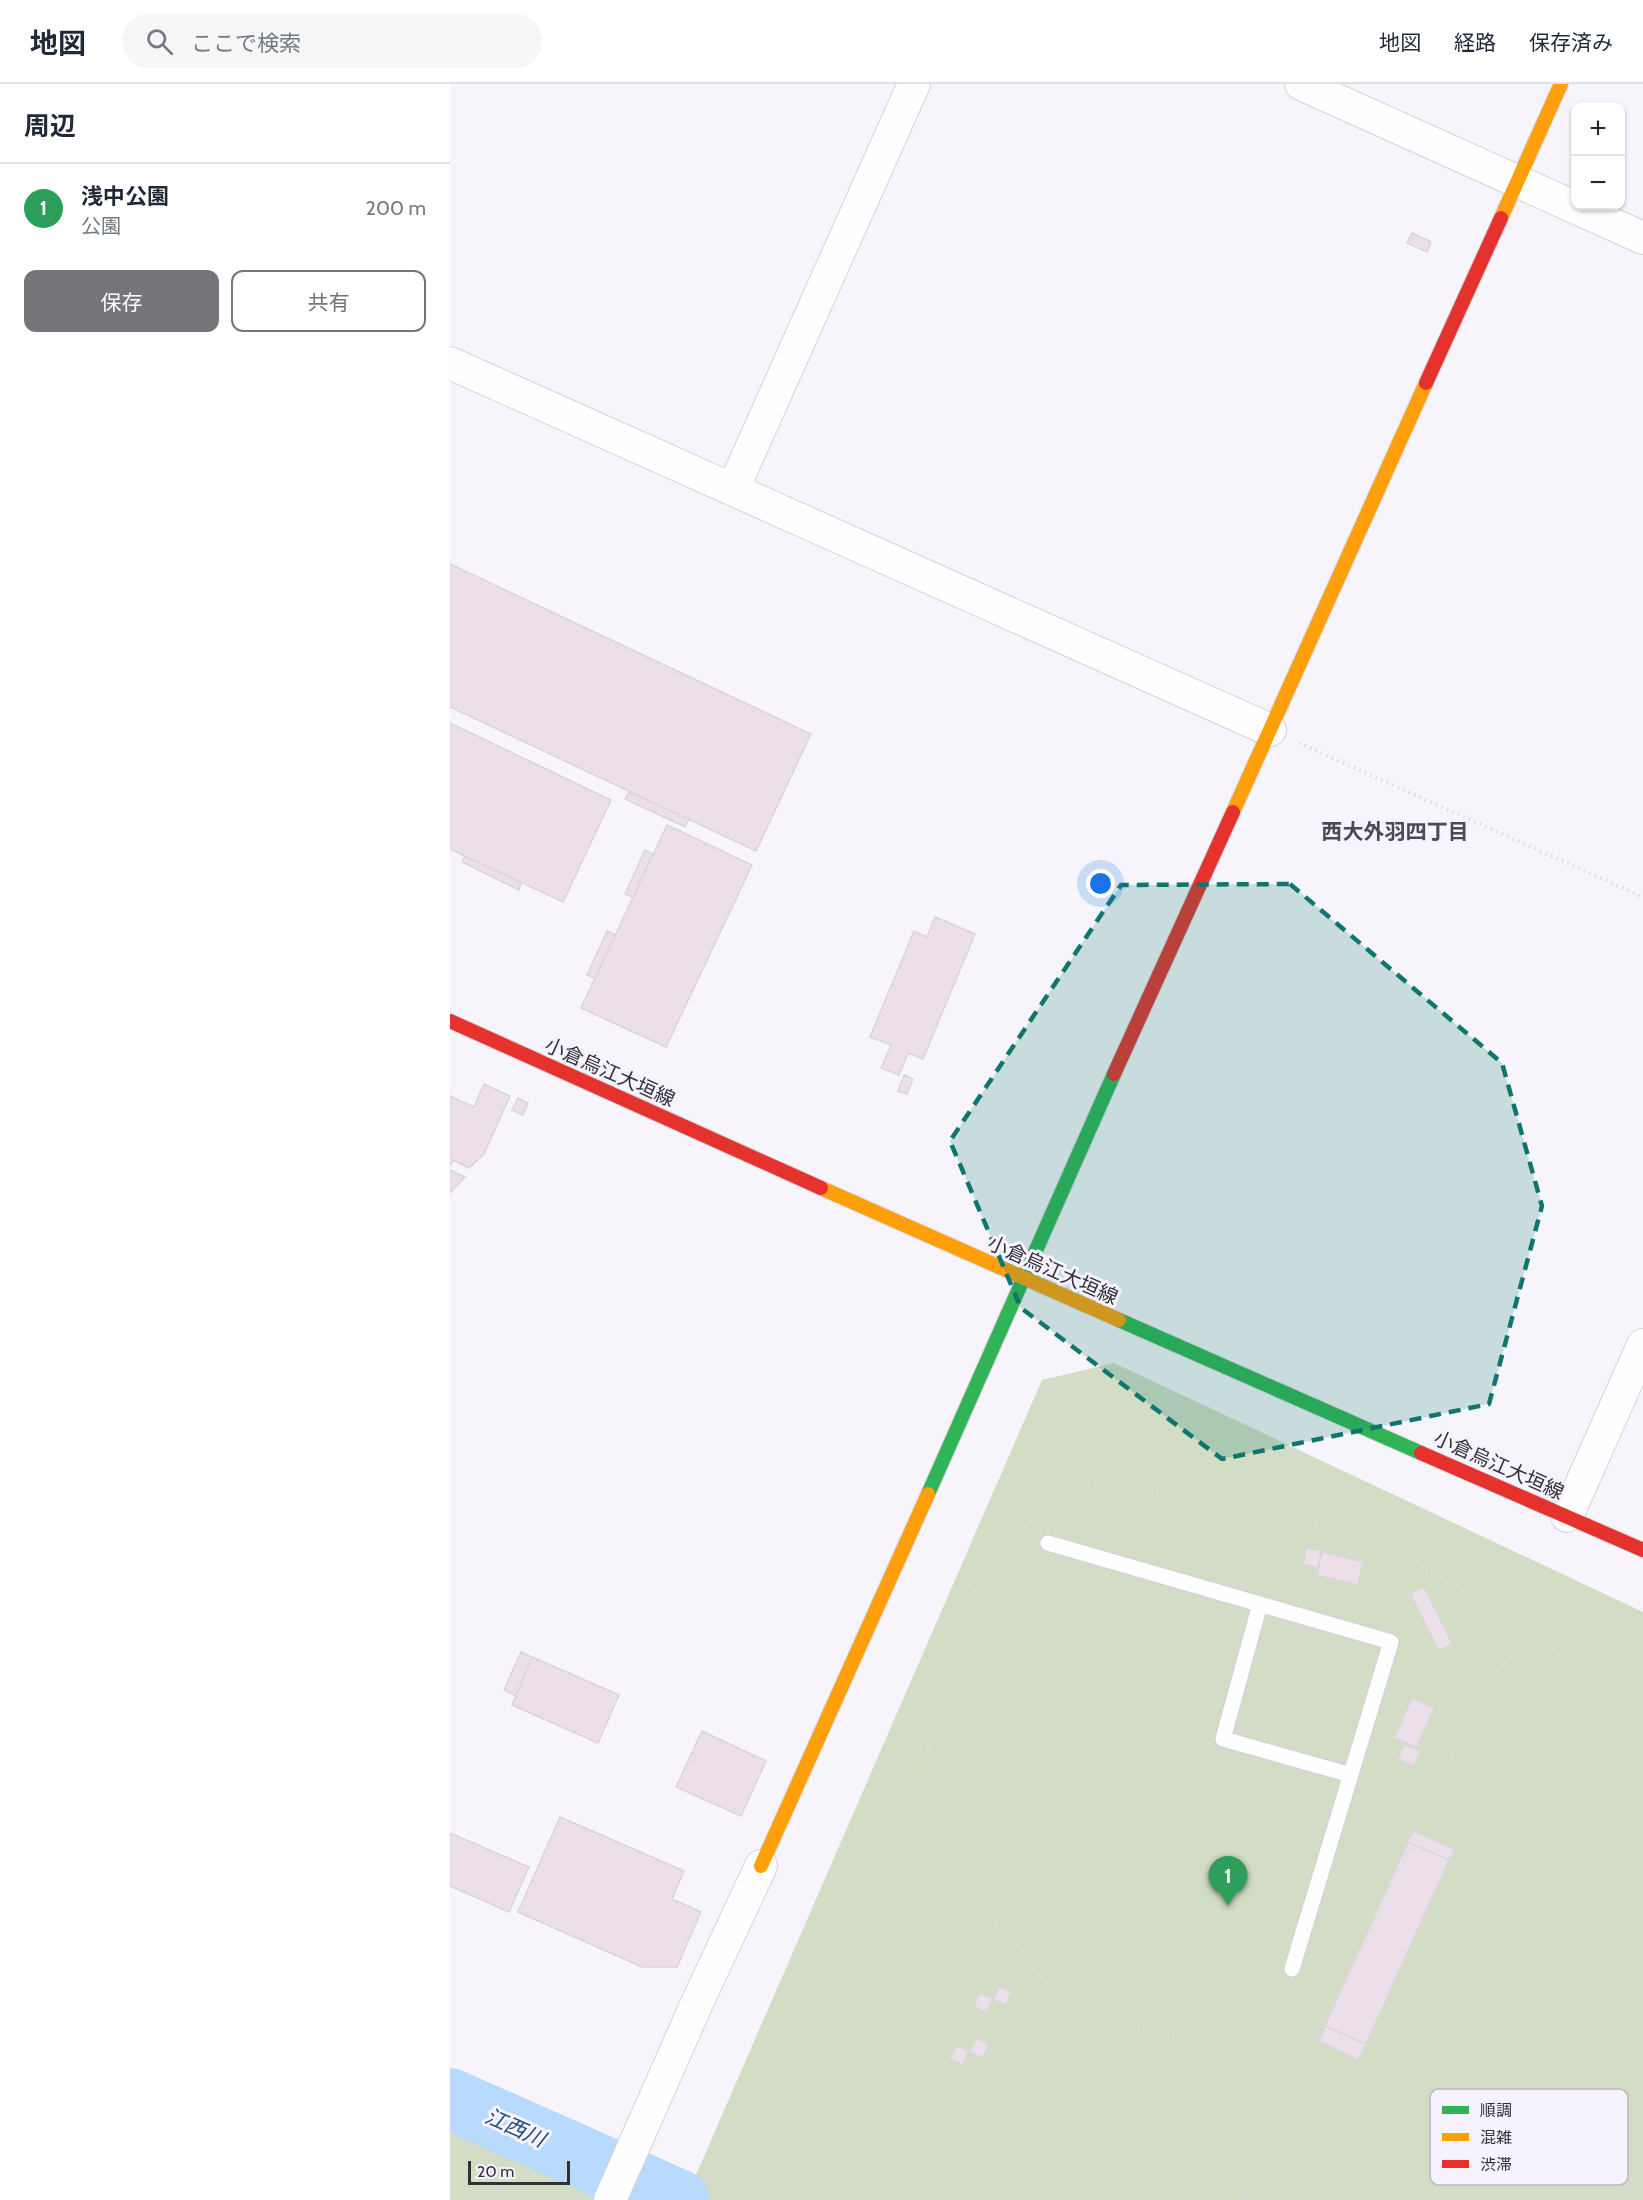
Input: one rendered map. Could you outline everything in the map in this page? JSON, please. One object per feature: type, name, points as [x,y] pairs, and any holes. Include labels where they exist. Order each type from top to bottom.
[{"type":"street","points":[[733,489],[914,84]]},
{"type":"street","points":[[1301,84],[1643,238]]},
{"type":"street","points":[[610,2200],[978,1381],[1022,1278],[1561,84]]},
{"type":"street","points":[[450,363],[1270,730]]},
{"type":"street","name":"小倉烏江大垣線","points":[[450,1021],[1022,1278],[1643,1550]]},
{"type":"street","points":[[1567,1516],[1643,1345]]},
{"type":"lane","points":[[1048,1543],[1391,1642],[1292,1970]]},
{"type":"lane","points":[[1260,1604],[1223,1739],[1351,1775]]},
{"type":"path","points":[[1270,730],[1643,897]]},
{"type":"path","points":[[1487,1677],[1533,1642],[1643,1690]]},
{"type":"path","points":[[1245,2200],[1246,2193],[1316,2036]]},
{"type":"highlighted area","points":[[1290,884],[1502,1063],[1542,1206],[1489,1404],[1222,1459],[1021,1308],[950,1141],[1121,885]]},
{"type":"green space","points":[[1114,1363],[1643,1612],[1643,2200],[685,2200],[1042,1380]]},
{"type":"green space","points":[[450,2099],[678,2200],[450,2200]]},
{"type":"building","points":[[1412,233],[1431,242],[1427,252],[1407,243]]},
{"type":"building","points":[[450,564],[811,734],[756,851],[450,707]]},
{"type":"building","points":[[450,723],[611,800],[563,902],[450,849]]},
{"type":"building","points":[[629,792],[689,819],[685,827],[625,799]]},
{"type":"building","points":[[667,825],[752,865],[666,1047],[581,1008]]},
{"type":"building","points":[[645,850],[653,854],[633,897],[625,894]]},
{"type":"building","points":[[465,856],[521,883],[519,890],[462,862]]},
{"type":"building","points":[[935,917],[975,934],[923,1059],[908,1053],[899,1075],[881,1068],[891,1045],[870,1037],[914,931],[927,937]]},
{"type":"building","points":[[607,931],[615,935],[595,978],[587,975]]},
{"type":"building","points":[[904,1075],[913,1079],[907,1094],[898,1091]]},
{"type":"building","points":[[484,1084],[510,1096],[484,1154],[469,1168],[453,1160],[450,1166],[450,1096],[474,1107]]},
{"type":"building","points":[[518,1098],[528,1103],[523,1115],[512,1110]]},
{"type":"building","points":[[450,1170],[465,1177],[450,1193]]},
{"type":"building","points":[[1306,1548],[1321,1551],[1318,1568],[1303,1564]]},
{"type":"building","points":[[1322,1552],[1363,1562],[1358,1585],[1317,1575]]},
{"type":"building","points":[[1424,1587],[1452,1644],[1439,1651],[1410,1593]]},
{"type":"building","points":[[521,1652],[532,1657],[516,1696],[504,1690]]},
{"type":"building","points":[[532,1657],[619,1695],[598,1743],[512,1705]]},
{"type":"building","points":[[1412,1698],[1434,1708],[1417,1747],[1394,1738]]},
{"type":"building","points":[[702,1731],[766,1761],[741,1816],[676,1787]]},
{"type":"building","points":[[1404,1745],[1420,1751],[1414,1766],[1398,1759]]},
{"type":"building","points":[[560,1817],[684,1871],[672,1899],[701,1912],[677,1967],[642,1967],[518,1912]]},
{"type":"building","points":[[1414,1831],[1454,1849],[1449,1860],[1408,1842]]},
{"type":"building","points":[[450,1833],[529,1867],[509,1912],[450,1886]]},
{"type":"building","points":[[1408,1842],[1449,1860],[1366,2044],[1325,2026]]},
{"type":"building","points":[[999,1986],[1011,1992],[1006,2005],[993,2000]]},
{"type":"building","points":[[979,1993],[993,1999],[986,2012],[974,2007]]},
{"type":"building","points":[[1325,2026],[1366,2044],[1358,2060],[1319,2041]]},
{"type":"building","points":[[977,2038],[989,2044],[983,2058],[970,2052]]},
{"type":"building","points":[[956,2045],[969,2051],[963,2065],[950,2059]]},
{"type":"waterway","name":"江西川","points":[[450,2099],[678,2200]]},
{"type":"traffic: fast","points":[[928,1494],[1114,1074]]},
{"type":"traffic: fast","points":[[1119,1320],[1421,1453]]},
{"type":"traffic: slow","points":[[1501,218],[1561,84]]},
{"type":"traffic: slow","points":[[1233,812],[1426,383]]},
{"type":"traffic: slow","points":[[821,1188],[1119,1320]]},
{"type":"traffic: slow","points":[[761,1866],[928,1494]]},
{"type":"traffic: jam","points":[[1426,383],[1501,218]]},
{"type":"traffic: jam","points":[[1114,1074],[1233,812]]},
{"type":"traffic: jam","points":[[450,1021],[821,1188]]},
{"type":"traffic: jam","points":[[1421,1453],[1643,1550]]},
{"type":"place","name":"浅中公園","points":[[1228,1906]]},
{"type":"district","name":"西大外羽四丁目","points":[[1395,832]]}]
